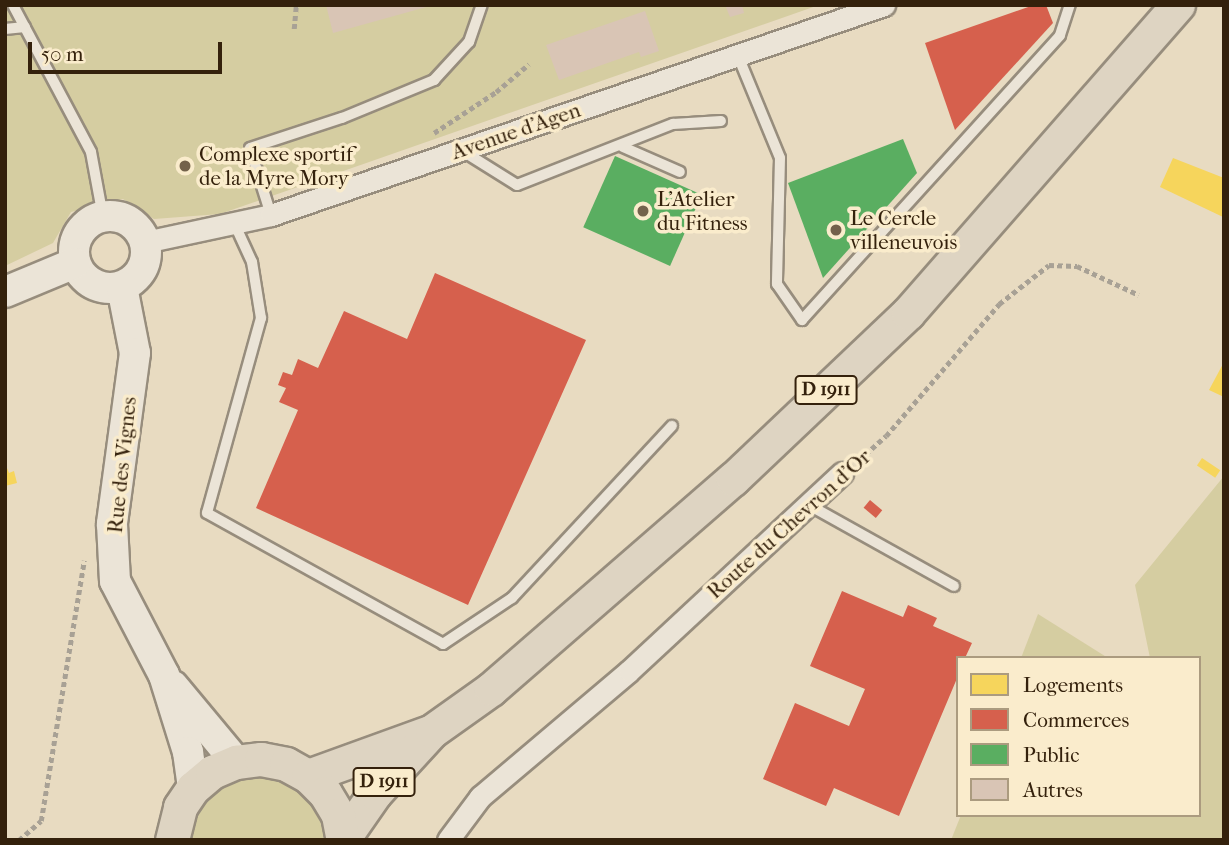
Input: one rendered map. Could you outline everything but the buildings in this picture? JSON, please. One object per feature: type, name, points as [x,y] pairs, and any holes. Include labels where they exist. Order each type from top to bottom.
[{"type":"main road","name":"D 1911","points":[[343,839],[375,793],[432,731],[491,689],[733,479],[908,313],[1178,5]]},
{"type":"main road","points":[[103,217],[124,219],[145,242],[139,274],[122,287],[110,289],[88,282],[75,263],[76,239],[91,221],[103,217]]},
{"type":"main road","points":[[5,292],[75,263]]},
{"type":"main road","name":"Rue des Vignes","points":[[122,287],[135,353],[111,524],[115,581],[164,675],[188,752],[193,788]]},
{"type":"main road","name":"Rue des Vignes","points":[[164,675],[236,762]]},
{"type":"main road","name":"D 1911","points":[[308,776],[432,731]]},
{"type":"main road","points":[[172,840],[180,807],[193,788],[212,772],[236,762],[273,762],[308,776],[332,804],[343,839]]},
{"type":"street","name":"Avenue d'Agen","points":[[145,242],[235,225],[271,215],[884,5]]},
{"type":"street","name":"Route du Chevron d'Or","points":[[448,840],[480,797],[629,671],[842,473]]},
{"type":"lane","points":[[13,5],[91,152],[103,217]]},
{"type":"lane","points":[[271,215],[250,148],[342,118],[435,80],[469,42],[482,5]]},
{"type":"lane","points":[[738,56],[780,158],[777,284],[802,320],[945,166],[1060,35],[1070,5]]},
{"type":"lane","points":[[5,29],[25,27]]},
{"type":"lane","points":[[461,150],[517,185],[623,147],[673,124],[721,121]]},
{"type":"lane","points":[[623,147],[680,172]]},
{"type":"lane","points":[[235,225],[252,262],[261,318],[207,513],[443,644],[512,598],[672,426]]},
{"type":"lane","points":[[809,505],[954,586]]},
{"type":"path","points":[[294,29],[296,5]]},
{"type":"path","points":[[436,159],[429,136],[496,92],[529,64]]},
{"type":"path","name":"Route du Chevron d'Or","points":[[842,473],[886,436],[999,304],[1049,265],[1077,266],[1139,295]]},
{"type":"path","points":[[19,840],[41,821],[86,551]]},
{"type":"shaded area","name":"Complexe sportif de la Myre Mory","points":[[5,5],[819,5],[220,214],[154,219],[123,199],[71,212],[53,243],[5,266]]},
{"type":"shaded area","points":[[1224,476],[1224,840],[951,840],[960,817],[1201,817],[1201,656],[1150,656],[1135,585]]},
{"type":"shaded area","points":[[1038,614],[1105,656],[1022,656]]},
{"type":"shaded area","points":[[252,777],[278,779],[301,792],[318,812],[326,840],[191,840],[192,826],[205,802],[226,785]]},
{"type":"place","name":"Complexe sportif de la Myre Mory","points":[[185,166]]},
{"type":"place","name":"L'Atelier du Fitness","points":[[643,211]]},
{"type":"place","name":"Le Cercle villeneuvois","points":[[836,230]]}]
